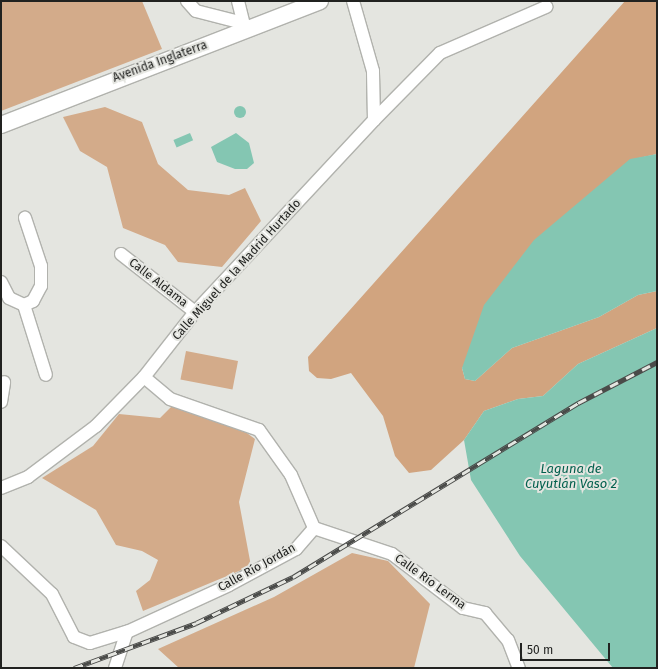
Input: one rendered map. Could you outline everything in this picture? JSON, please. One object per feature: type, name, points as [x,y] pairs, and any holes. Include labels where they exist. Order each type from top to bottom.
[{"type":"main road","name":"Avenida Inglaterra","points":[[1,125],[244,27],[319,1]]},
{"type":"street","points":[[187,1],[196,11],[244,27]]},
{"type":"street","points":[[238,1],[244,27]]},
{"type":"street","points":[[353,1],[373,71],[374,120]]},
{"type":"street","name":"Calle Miguel de la Madrid Hurtado","points":[[1,488],[28,477],[96,426],[144,377],[196,312],[374,120],[440,53],[546,7]]},
{"type":"street","points":[[24,305],[32,301],[41,286],[41,266],[25,218]]},
{"type":"street","name":"Calle Aldama","points":[[121,254],[196,312]]},
{"type":"street","points":[[1,282],[9,298],[24,305],[46,375]]},
{"type":"street","points":[[144,377],[170,399],[259,430],[291,475],[314,528]]},
{"type":"street","points":[[1,402],[4,382]]},
{"type":"street","name":"Calle Río Jordán","points":[[1,546],[52,594],[74,637],[90,643],[127,632],[296,549],[314,528]]},
{"type":"street","name":"Calle Río Lerma","points":[[314,528],[392,554],[463,608],[485,614],[508,640],[519,668]]},
{"type":"street","points":[[115,668],[127,632]]},
{"type":"shaded area","points":[[1,1],[142,1],[162,49],[1,111]]},
{"type":"shaded area","points":[[625,1],[657,1],[657,154],[630,160],[462,368],[465,379],[475,381],[512,348],[599,317],[638,295],[657,291],[657,328],[578,364],[543,396],[518,399],[484,411],[464,440],[431,470],[409,473],[395,456],[383,416],[351,373],[331,379],[317,378],[309,371],[308,357]]},
{"type":"shaded area","points":[[105,107],[142,122],[158,164],[188,190],[229,195],[245,188],[261,221],[222,267],[178,262],[165,245],[123,228],[107,167],[80,151],[63,117]]},
{"type":"shaded area","points":[[186,351],[238,361],[232,390],[180,379]]},
{"type":"shaded area","points":[[173,405],[240,428],[255,439],[239,502],[251,566],[143,611],[136,591],[150,580],[158,560],[142,551],[116,545],[96,510],[42,478],[93,446],[119,414],[160,418]]},
{"type":"shaded area","points":[[352,553],[388,561],[430,604],[414,668],[179,668],[158,649],[274,597]]},
{"type":"water","points":[[238,106],[242,106],[246,112],[242,118],[238,118],[234,114],[234,110]]},
{"type":"water","points":[[190,133],[193,140],[177,147],[173,140]]},
{"type":"water","points":[[236,133],[249,143],[254,163],[247,169],[235,169],[217,162],[211,147]]},
{"type":"water","points":[[657,154],[657,291],[638,295],[599,317],[512,348],[475,381],[465,379],[462,368],[484,305],[534,240],[630,159]]},
{"type":"water","name":"Laguna de Cuyutlán Vaso 2","points":[[657,328],[657,668],[613,668],[520,556],[471,480],[464,440],[484,411],[518,399],[543,396],[578,364]]},
{"type":"railway","points":[[74,668],[196,623],[293,577],[578,403],[657,362]]}]
